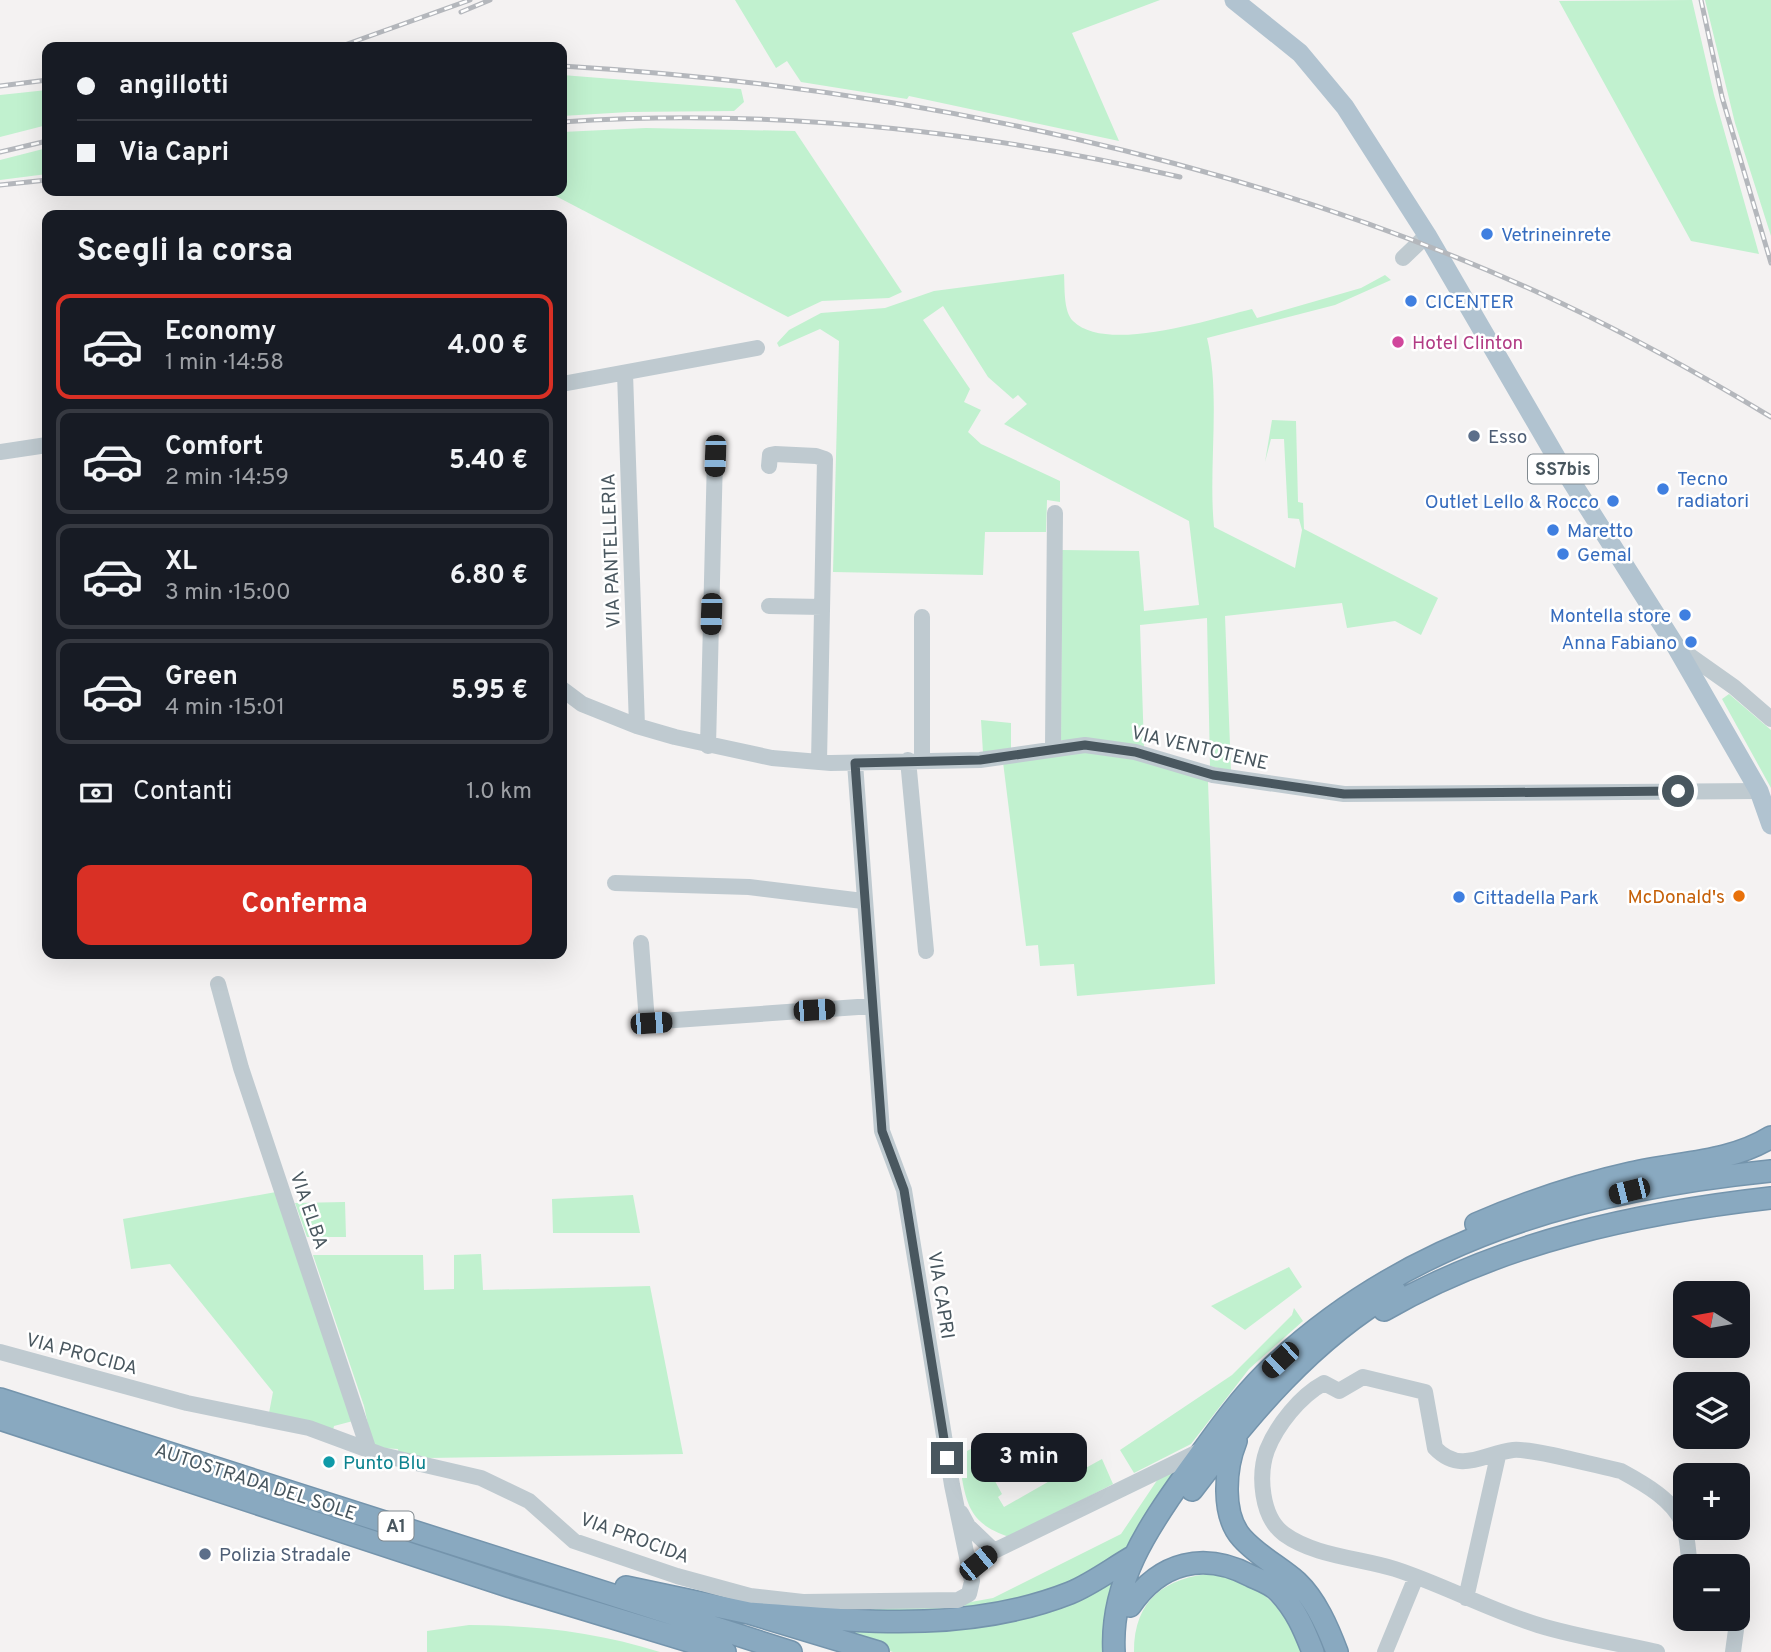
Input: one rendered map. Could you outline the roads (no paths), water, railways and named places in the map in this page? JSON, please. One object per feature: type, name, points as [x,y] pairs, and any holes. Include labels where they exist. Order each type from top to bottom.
[{"type":"highway","points":[[1114,1652],[1117,1612],[1134,1556],[1153,1520],[1264,1375],[1315,1330],[1432,1246],[1540,1198],[1632,1172],[1732,1156],[1767,1140]]},
{"type":"highway","points":[[1125,1652],[1130,1606],[1143,1566],[1159,1536],[1243,1423],[1322,1346],[1386,1296],[1431,1271],[1477,1251],[1604,1210],[1771,1171]]},
{"type":"highway","points":[[1362,1295],[1441,1252],[1547,1213],[1629,1191],[1722,1184],[1771,1186]]},
{"type":"highway","points":[[1322,1346],[1430,1284],[1491,1261],[1633,1218],[1771,1198]]},
{"type":"highway","name":"AUTOSTRADA DEL SOLE","points":[[1,1404],[791,1652]]},
{"type":"highway","name":"AUTOSTRADA DEL SOLE","points":[[1,1404],[511,1587],[726,1652]]},
{"type":"highway","points":[[1243,1423],[1227,1462],[1231,1515],[1240,1536],[1298,1583],[1327,1626],[1337,1652]]},
{"type":"highway","points":[[749,1614],[857,1621],[976,1619],[1032,1606],[1072,1592],[1134,1556]]},
{"type":"highway","points":[[1130,1606],[1143,1586],[1168,1569],[1196,1562],[1232,1566],[1277,1589],[1301,1619],[1312,1652]]},
{"type":"highway","points":[[522,1566],[749,1614],[878,1652]]},
{"type":"main road","name":"SS7bis","points":[[1234,0],[1272,29],[1322,76],[1427,234],[1556,457],[1675,645],[1765,797],[1771,825]]},
{"type":"street","points":[[1403,258],[1427,234]]},
{"type":"street","points":[[567,383],[757,348]]},
{"type":"street","name":"VIA PANTELLERIA","points":[[625,373],[637,726]]},
{"type":"street","points":[[0,452],[42,446]]},
{"type":"street","points":[[769,466],[770,455],[775,454],[825,459],[819,762]]},
{"type":"street","points":[[708,746],[715,456]]},
{"type":"street","points":[[1053,747],[1055,513]]},
{"type":"street","points":[[769,606],[822,607]]},
{"type":"street","points":[[922,617],[915,761],[926,951]]},
{"type":"street","points":[[1675,645],[1734,687],[1771,719]]},
{"type":"street","points":[[1706,699],[1706,689],[1711,682],[1717,681],[1734,687]]},
{"type":"street","name":"VIA VENTOTENE","points":[[567,693],[582,704],[637,726],[708,746],[772,758],[855,763],[980,760],[1053,747],[1085,745],[1135,752],[1213,775],[1315,796],[1765,797]]},
{"type":"street","name":"VIA CAPRI","points":[[855,763],[863,901],[882,1131],[904,1190],[952,1485],[969,1571]]},
{"type":"street","points":[[615,883],[749,887],[863,901]]},
{"type":"street","points":[[641,943],[648,1022],[872,1006]]},
{"type":"street","name":"VIA ELBA","points":[[218,984],[241,1068],[368,1448]]},
{"type":"street","name":"VIA PROCIDA","points":[[0,1352],[175,1400],[309,1428],[382,1455],[481,1478],[529,1501],[574,1541],[677,1576],[750,1596],[803,1602],[958,1600],[969,1594],[972,1581],[969,1571]]},
{"type":"street","points":[[1657,1652],[1539,1626],[1416,1577],[1301,1543],[1278,1527],[1266,1507],[1263,1469],[1268,1447],[1282,1422],[1324,1382],[1334,1390],[1343,1390],[1363,1377],[1425,1392],[1435,1448],[1440,1453],[1468,1462],[1498,1456],[1512,1450],[1621,1471],[1638,1480],[1678,1514],[1684,1526],[1688,1554]]},
{"type":"street","points":[[969,1571],[994,1551],[1205,1449]]},
{"type":"street","points":[[1466,1598],[1498,1456]]},
{"type":"street","points":[[959,1510],[968,1526],[994,1551]]},
{"type":"street","points":[[1385,1652],[1416,1577]]},
{"type":"street","points":[[1733,1652],[1736,1631]]},
{"type":"railway","points":[[353,42],[470,0]]},
{"type":"railway","points":[[461,12],[490,0]]},
{"type":"railway","points":[[1701,0],[1722,97],[1771,263]]},
{"type":"railway","points":[[567,66],[689,76],[817,91],[946,112],[1074,138],[1201,171],[1325,209],[1446,253],[1616,330],[1771,417]]},
{"type":"railway","points":[[0,86],[42,81]]},
{"type":"railway","points":[[567,122],[717,118],[873,127],[1027,147],[1180,177]]},
{"type":"railway","points":[[0,152],[42,142]]},
{"type":"railway","points":[[0,185],[42,181]]},
{"type":"place","name":"Vetrineinrete","points":[[1487,234]]},
{"type":"place","name":"CICENTER","points":[[1411,301]]},
{"type":"place","name":"Hotel Clinton","points":[[1398,342]]},
{"type":"place","name":"Esso","points":[[1474,436]]},
{"type":"place","name":"Tecno radiatori","points":[[1663,489]]},
{"type":"place","name":"Outlet Lello & Rocco","points":[[1613,501]]},
{"type":"place","name":"Maretto","points":[[1553,530]]},
{"type":"place","name":"Gemal","points":[[1563,554]]},
{"type":"place","name":"Montella store","points":[[1685,615]]},
{"type":"place","name":"Anna Fabiano","points":[[1691,642]]},
{"type":"place","name":"McDonald's","points":[[1739,896]]},
{"type":"place","name":"Cittadella Park","points":[[1459,897]]},
{"type":"place","name":"Punto Blu","points":[[329,1462]]},
{"type":"place","name":"Polizia Stradale","points":[[205,1554]]}]
